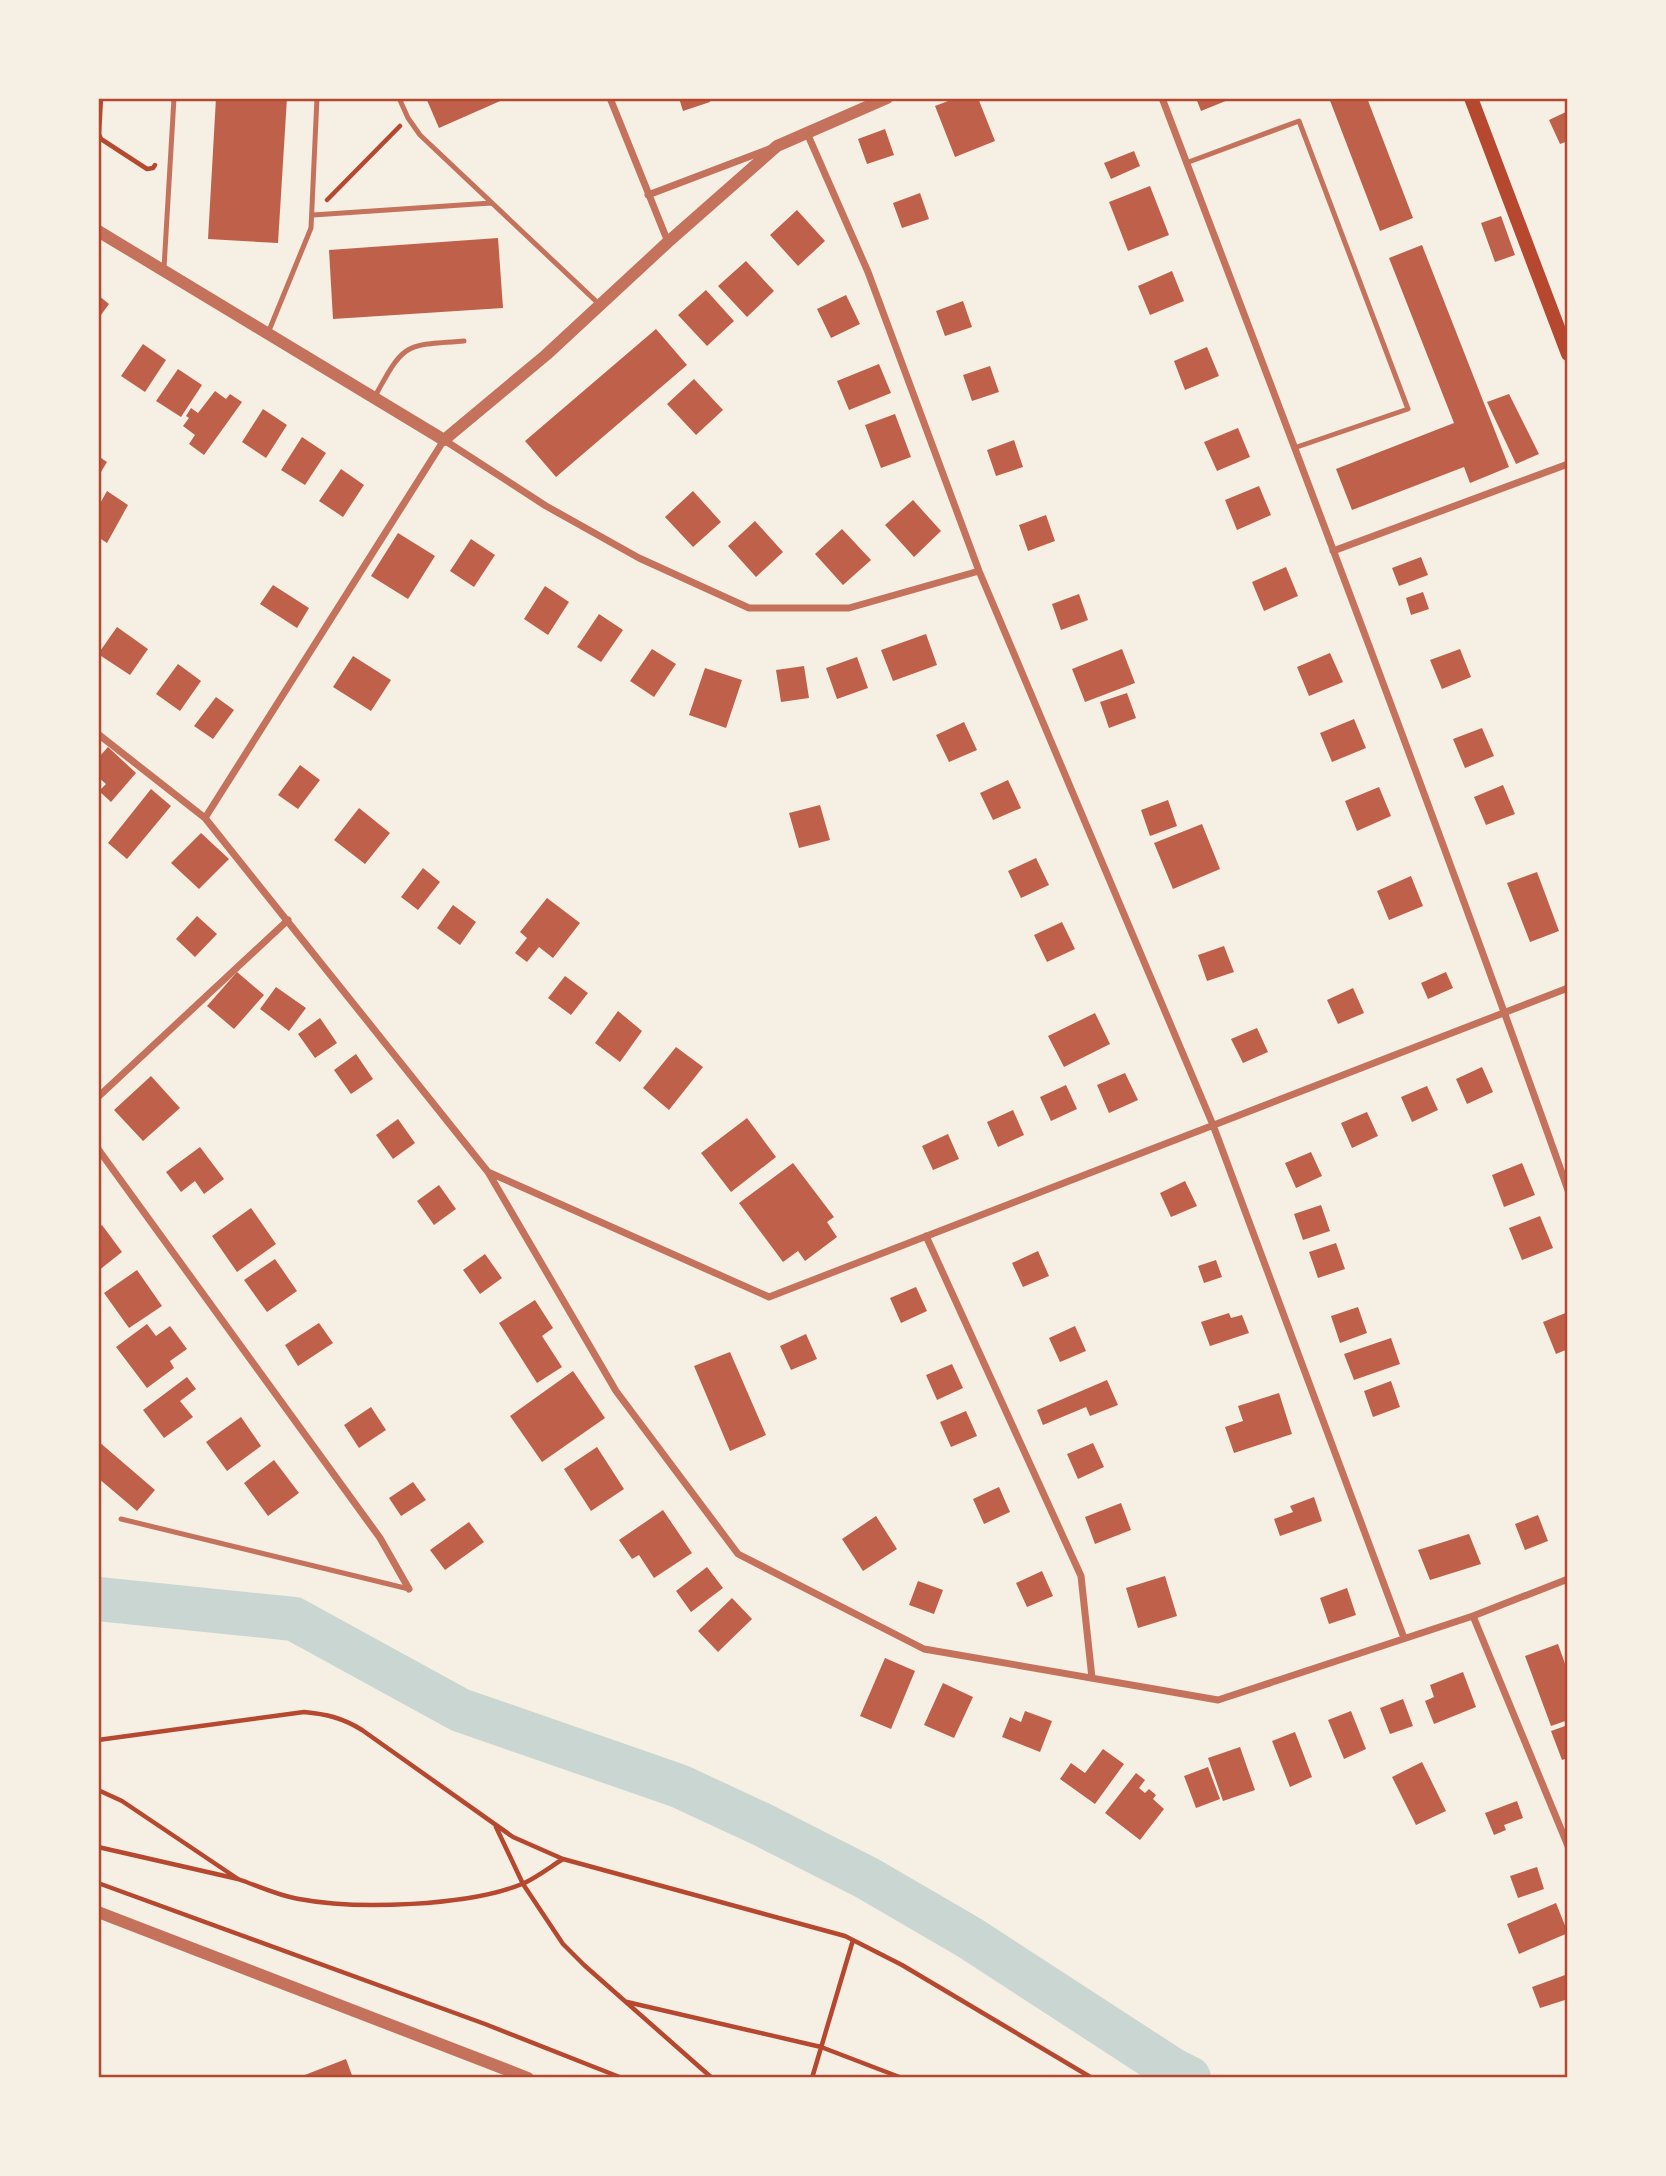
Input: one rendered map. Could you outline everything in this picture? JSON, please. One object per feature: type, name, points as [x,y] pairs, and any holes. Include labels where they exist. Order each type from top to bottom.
[{"type":"main road","points":[[1471,98],[1568,354]]},
{"type":"street","points":[[610,98],[668,242]]},
{"type":"street","points":[[648,195],[778,146],[887,98]]},
{"type":"street","points":[[1162,98],[1333,551],[1568,1190]]},
{"type":"street","points":[[807,133],[867,272],[979,571],[1213,1125],[1404,1638]]},
{"type":"street","points":[[205,818],[444,439],[546,355],[668,242],[778,146]]},
{"type":"street","points":[[98,231],[444,439],[546,506],[639,558],[749,608],[849,608],[979,571]]},
{"type":"street","points":[[1333,551],[1568,464]]},
{"type":"street","points":[[98,734],[205,818],[488,1172],[616,1391],[737,1554],[924,1649],[1218,1700],[1473,1616],[1568,1579]]},
{"type":"street","points":[[98,1097],[288,920]]},
{"type":"street","points":[[488,1172],[769,1297],[1568,988]]},
{"type":"street","points":[[98,1149],[380,1538],[410,1589]]},
{"type":"street","points":[[926,1236],[1081,1576],[1092,1678]]},
{"type":"street","points":[[1473,1616],[1568,1846]]},
{"type":"street","points":[[98,1912],[528,2078]]},
{"type":"lane","points":[[164,271],[174,98]]},
{"type":"lane","points":[[268,333],[309,236],[313,215],[317,98]]},
{"type":"lane","points":[[398,98],[420,135],[601,306]]},
{"type":"lane","points":[[1186,163],[1298,121],[1408,409],[1294,448]]},
{"type":"lane","points":[[313,215],[491,203]]},
{"type":"lane","points":[[374,398],[391,366],[399,355],[410,348],[464,341]]},
{"type":"lane","points":[[121,1519],[410,1589]]},
{"type":"path","points":[[101,98],[99,134],[103,142],[147,169],[155,165],[156,154]]},
{"type":"path","points":[[313,215],[408,118]]},
{"type":"path","points":[[98,1740],[304,1712],[344,1719],[513,1837],[563,1859],[853,1940],[902,1965],[1092,2078]]},
{"type":"path","points":[[98,1790],[122,1801],[238,1879]]},
{"type":"path","points":[[495,1825],[523,1884],[564,1944],[712,2078]]},
{"type":"path","points":[[98,1847],[238,1879],[297,1899],[351,1905],[477,1897],[523,1884],[563,1859]]},
{"type":"path","points":[[98,1883],[485,2024],[622,2078]]},
{"type":"path","points":[[812,2078],[853,1940]]},
{"type":"path","points":[[626,2002],[821,2047],[874,2065],[902,2078]]},
{"type":"building","points":[[216,98],[287,98],[278,243],[208,239]]},
{"type":"building","points":[[426,98],[507,98],[439,128]]},
{"type":"building","points":[[679,98],[709,98],[710,102],[683,111]]},
{"type":"building","points":[[956,98],[978,98],[995,141],[955,157],[935,106]]},
{"type":"building","points":[[1196,98],[1233,98],[1201,111]]},
{"type":"building","points":[[1329,98],[1367,98],[1413,218],[1380,231]]},
{"type":"building","points":[[1568,111],[1568,141],[1560,144],[1549,120]]},
{"type":"building","points":[[885,129],[894,155],[867,164],[858,139]]},
{"type":"building","points":[[1134,151],[1140,166],[1111,179],[1104,163]]},
{"type":"building","points":[[1150,186],[1169,235],[1128,251],[1109,202]]},
{"type":"building","points":[[920,193],[929,219],[902,228],[893,203]]},
{"type":"building","points":[[797,210],[825,241],[798,266],[770,235]]},
{"type":"building","points":[[1501,216],[1515,255],[1495,262],[1481,223]]},
{"type":"building","points":[[498,238],[503,308],[333,319],[329,250]]},
{"type":"building","points":[[1422,245],[1509,467],[1470,483],[1464,467],[1352,510],[1336,469],[1454,423],[1389,258]]},
{"type":"building","points":[[746,261],[774,291],[747,317],[718,286]]},
{"type":"building","points":[[1172,271],[1184,301],[1150,315],[1138,286]]},
{"type":"building","points":[[706,290],[734,321],[707,346],[678,315]]},
{"type":"building","points":[[98,295],[109,304],[98,319]]},
{"type":"building","points":[[846,295],[860,324],[831,338],[817,309]]},
{"type":"building","points":[[963,301],[972,327],[945,336],[936,311]]},
{"type":"building","points":[[656,329],[687,365],[556,477],[525,441]]},
{"type":"building","points":[[143,344],[166,360],[145,392],[121,376]]},
{"type":"building","points":[[1207,347],[1219,376],[1185,390],[1174,361]]},
{"type":"building","points":[[879,364],[891,393],[849,410],[837,381]]},
{"type":"building","points":[[990,366],[999,392],[972,401],[963,375]]},
{"type":"building","points":[[178,369],[202,385],[181,417],[156,401]]},
{"type":"building","points":[[694,379],[723,410],[696,435],[667,404]]},
{"type":"building","points":[[215,391],[226,399],[230,394],[242,402],[204,455],[189,444],[195,435],[183,426],[189,418],[186,416],[191,408],[198,413]]},
{"type":"building","points":[[1509,394],[1539,454],[1516,464],[1487,402]]},
{"type":"building","points":[[263,409],[287,425],[266,458],[242,442]]},
{"type":"building","points":[[895,414],[911,457],[881,468],[865,425]]},
{"type":"building","points":[[1238,428],[1250,457],[1217,471],[1204,442]]},
{"type":"building","points":[[302,437],[326,453],[305,485],[281,470]]},
{"type":"building","points":[[1014,440],[1023,467],[996,476],[987,450]]},
{"type":"building","points":[[98,456],[107,462],[98,477]]},
{"type":"building","points":[[341,469],[364,485],[343,517],[319,501]]},
{"type":"building","points":[[1259,486],[1271,515],[1237,530],[1225,500]]},
{"type":"building","points":[[107,491],[128,505],[107,543],[98,537],[98,507]]},
{"type":"building","points":[[693,491],[721,522],[693,547],[665,517]]},
{"type":"building","points":[[913,500],[941,531],[914,557],[885,525]]},
{"type":"building","points":[[1046,515],[1055,541],[1028,551],[1019,525]]},
{"type":"building","points":[[755,521],[783,552],[756,577],[728,546]]},
{"type":"building","points":[[842,529],[871,560],[843,585],[815,554]]},
{"type":"building","points":[[398,533],[435,556],[408,599],[371,576]]},
{"type":"building","points":[[471,539],[495,555],[474,587],[450,571]]},
{"type":"building","points":[[1421,557],[1428,575],[1399,586],[1392,568]]},
{"type":"building","points":[[1286,567],[1298,596],[1264,611],[1252,582]]},
{"type":"building","points":[[273,585],[309,608],[297,628],[260,604]]},
{"type":"building","points":[[545,586],[569,602],[548,635],[524,619]]},
{"type":"building","points":[[1423,592],[1429,609],[1411,615],[1406,598]]},
{"type":"building","points":[[1079,594],[1088,620],[1061,630],[1052,604]]},
{"type":"building","points":[[599,614],[623,630],[601,662],[577,647]]},
{"type":"building","points":[[117,627],[148,649],[130,675],[98,654]]},
{"type":"building","points":[[926,634],[937,665],[893,681],[881,650]]},
{"type":"building","points":[[652,649],[676,664],[654,697],[630,681]]},
{"type":"building","points":[[1122,649],[1135,683],[1085,702],[1072,669]]},
{"type":"building","points":[[1460,649],[1471,677],[1442,689],[1430,660]]},
{"type":"building","points":[[1330,653],[1343,682],[1309,696],[1297,667]]},
{"type":"building","points":[[353,656],[391,680],[371,711],[333,687]]},
{"type":"building","points":[[857,657],[868,688],[837,699],[826,668]]},
{"type":"building","points":[[178,664],[201,681],[180,711],[156,694]]},
{"type":"building","points":[[804,666],[809,698],[781,702],[776,670]]},
{"type":"building","points":[[705,668],[742,680],[726,728],[689,715]]},
{"type":"building","points":[[1127,693],[1136,718],[1109,728],[1100,702]]},
{"type":"building","points":[[216,697],[234,710],[213,739],[194,726]]},
{"type":"building","points":[[1354,719],[1366,748],[1332,762],[1320,733]]},
{"type":"building","points":[[964,722],[977,750],[949,762],[936,735]]},
{"type":"building","points":[[1482,728],[1494,756],[1465,768],[1453,739]]},
{"type":"building","points":[[108,747],[136,773],[111,802],[99,791],[106,784],[98,777],[98,758]]},
{"type":"building","points":[[300,765],[320,780],[298,809],[278,795]]},
{"type":"building","points":[[1008,780],[1021,808],[993,820],[980,793]]},
{"type":"building","points":[[1503,785],[1515,814],[1486,825],[1474,797]]},
{"type":"building","points":[[1379,787],[1391,816],[1357,831],[1345,801]]},
{"type":"building","points":[[151,789],[171,806],[127,859],[108,843]]},
{"type":"building","points":[[1168,800],[1177,826],[1150,836],[1141,810]]},
{"type":"building","points":[[820,805],[830,840],[799,848],[789,813]]},
{"type":"building","points":[[359,808],[390,833],[365,864],[334,840]]},
{"type":"building","points":[[1202,824],[1220,869],[1173,889],[1154,843]]},
{"type":"building","points":[[201,833],[229,859],[199,889],[171,863]]},
{"type":"building","points":[[1036,858],[1049,885],[1021,898],[1008,871]]},
{"type":"building","points":[[423,868],[440,882],[418,910],[401,897]]},
{"type":"building","points":[[1537,872],[1559,931],[1530,942],[1507,883]]},
{"type":"building","points":[[1411,876],[1423,906],[1389,920],[1377,891]]},
{"type":"building","points":[[547,898],[580,923],[553,958],[539,947],[527,962],[515,953],[527,938],[520,932]]},
{"type":"building","points":[[453,905],[476,922],[460,945],[437,928]]},
{"type":"building","points":[[197,916],[217,934],[195,957],[176,939]]},
{"type":"building","points":[[1062,922],[1075,949],[1047,962],[1034,935]]},
{"type":"building","points":[[1224,946],[1234,972],[1207,981],[1198,955]]},
{"type":"building","points":[[237,972],[264,995],[234,1029],[207,1006]]},
{"type":"building","points":[[1446,972],[1453,988],[1428,999],[1421,983]]},
{"type":"building","points":[[565,976],[588,993],[571,1015],[548,998]]},
{"type":"building","points":[[276,987],[306,1008],[289,1031],[260,1009]]},
{"type":"building","points":[[1353,988],[1364,1013],[1338,1024],[1327,1000]]},
{"type":"building","points":[[618,1011],[642,1031],[620,1062],[595,1043]]},
{"type":"building","points":[[1095,1013],[1110,1044],[1064,1067],[1048,1036]]},
{"type":"building","points":[[320,1018],[337,1043],[315,1058],[298,1034]]},
{"type":"building","points":[[1257,1028],[1268,1052],[1243,1063],[1231,1039]]},
{"type":"building","points":[[676,1047],[703,1067],[669,1110],[643,1088]]},
{"type":"building","points":[[356,1054],[373,1079],[351,1094],[334,1070]]},
{"type":"building","points":[[1482,1067],[1493,1092],[1467,1104],[1456,1079]]},
{"type":"building","points":[[1125,1073],[1138,1100],[1109,1113],[1097,1085]]},
{"type":"building","points":[[151,1076],[180,1108],[143,1141],[114,1110]]},
{"type":"building","points":[[1066,1085],[1077,1109],[1051,1121],[1040,1097]]},
{"type":"building","points":[[1427,1086],[1438,1110],[1412,1122],[1401,1097]]},
{"type":"building","points":[[1013,1110],[1024,1135],[998,1147],[987,1122]]},
{"type":"building","points":[[1367,1112],[1378,1136],[1352,1148],[1341,1123]]},
{"type":"building","points":[[747,1118],[776,1157],[731,1192],[701,1153]]},
{"type":"building","points":[[398,1119],[415,1143],[393,1159],[376,1135]]},
{"type":"building","points":[[948,1134],[959,1159],[933,1170],[922,1146]]},
{"type":"building","points":[[200,1147],[224,1179],[204,1194],[195,1181],[181,1192],[166,1172]]},
{"type":"building","points":[[1311,1152],[1322,1176],[1296,1188],[1285,1163]]},
{"type":"building","points":[[793,1163],[834,1217],[827,1222],[837,1237],[805,1261],[798,1251],[783,1262],[739,1203]]},
{"type":"building","points":[[1522,1163],[1535,1195],[1504,1207],[1492,1175]]},
{"type":"building","points":[[1185,1181],[1197,1206],[1171,1217],[1160,1193]]},
{"type":"building","points":[[439,1185],[456,1209],[434,1225],[417,1201]]},
{"type":"building","points":[[1321,1205],[1330,1231],[1303,1240],[1294,1214]]},
{"type":"building","points":[[251,1208],[276,1244],[237,1272],[212,1236]]},
{"type":"building","points":[[1540,1216],[1553,1248],[1522,1260],[1509,1228]]},
{"type":"building","points":[[102,1225],[122,1252],[98,1271],[98,1228]]},
{"type":"building","points":[[1336,1243],[1345,1269],[1318,1278],[1309,1252]]},
{"type":"building","points":[[1038,1251],[1049,1276],[1023,1287],[1012,1263]]},
{"type":"building","points":[[485,1254],[502,1278],[480,1294],[463,1270]]},
{"type":"building","points":[[275,1259],[297,1291],[267,1312],[244,1280]]},
{"type":"building","points":[[1216,1260],[1222,1277],[1204,1283],[1198,1266]]},
{"type":"building","points":[[137,1270],[162,1306],[129,1328],[104,1293]]},
{"type":"building","points":[[916,1287],[927,1311],[901,1323],[890,1298]]},
{"type":"building","points":[[535,1300],[553,1328],[542,1336],[562,1367],[537,1383],[499,1323]]},
{"type":"building","points":[[1358,1307],[1367,1333],[1340,1343],[1331,1316]]},
{"type":"building","points":[[1568,1312],[1568,1349],[1556,1354],[1543,1322]]},
{"type":"building","points":[[1229,1313],[1231,1318],[1242,1315],[1249,1333],[1210,1346],[1201,1322]]},
{"type":"building","points":[[319,1323],[333,1343],[298,1366],[285,1345]]},
{"type":"building","points":[[147,1324],[156,1336],[170,1326],[187,1349],[170,1361],[174,1368],[147,1388],[116,1347]]},
{"type":"building","points":[[1075,1326],[1086,1351],[1060,1362],[1049,1338]]},
{"type":"building","points":[[806,1334],[817,1359],[791,1370],[780,1346]]},
{"type":"building","points":[[1391,1338],[1400,1364],[1354,1380],[1344,1354]]},
{"type":"building","points":[[730,1352],[766,1435],[730,1451],[694,1366]]},
{"type":"building","points":[[952,1364],[963,1388],[937,1400],[926,1375]]},
{"type":"building","points":[[573,1371],[605,1418],[542,1462],[510,1416]]},
{"type":"building","points":[[187,1377],[196,1389],[180,1401],[193,1417],[164,1438],[143,1410]]},
{"type":"building","points":[[1107,1380],[1118,1405],[1090,1416],[1086,1407],[1043,1425],[1037,1410]]},
{"type":"building","points":[[1391,1381],[1400,1407],[1373,1417],[1364,1391]]},
{"type":"building","points":[[1279,1393],[1292,1434],[1234,1453],[1225,1427],[1243,1421],[1238,1406]]},
{"type":"building","points":[[371,1407],[386,1430],[359,1448],[344,1425]]},
{"type":"building","points":[[966,1411],[977,1436],[951,1447],[940,1422]]},
{"type":"building","points":[[241,1417],[261,1446],[227,1471],[206,1442]]},
{"type":"building","points":[[98,1441],[155,1490],[137,1511],[98,1478]]},
{"type":"building","points":[[1093,1443],[1104,1467],[1078,1479],[1067,1454]]},
{"type":"building","points":[[597,1447],[624,1489],[591,1511],[564,1469]]},
{"type":"building","points":[[274,1460],[299,1493],[268,1516],[244,1483]]},
{"type":"building","points":[[413,1482],[426,1500],[401,1516],[389,1498]]},
{"type":"building","points":[[999,1487],[1010,1512],[984,1524],[973,1499]]},
{"type":"building","points":[[1314,1497],[1322,1521],[1280,1536],[1274,1519],[1293,1512],[1290,1506]]},
{"type":"building","points":[[1121,1503],[1131,1530],[1095,1544],[1085,1517]]},
{"type":"building","points":[[663,1510],[692,1553],[654,1578],[639,1555],[632,1559],[619,1540]]},
{"type":"building","points":[[1538,1515],[1548,1541],[1525,1550],[1515,1524]]},
{"type":"building","points":[[876,1516],[897,1549],[863,1571],[842,1539]]},
{"type":"building","points":[[469,1522],[484,1542],[445,1570],[430,1550]]},
{"type":"building","points":[[1469,1534],[1481,1564],[1430,1580],[1418,1550]]},
{"type":"building","points":[[707,1567],[723,1588],[691,1612],[676,1591]]},
{"type":"building","points":[[1042,1571],[1053,1596],[1027,1607],[1016,1583]]},
{"type":"building","points":[[1165,1576],[1177,1616],[1138,1628],[1126,1588]]},
{"type":"building","points":[[918,1581],[943,1590],[934,1614],[909,1605]]},
{"type":"building","points":[[1347,1588],[1356,1615],[1329,1624],[1320,1598]]},
{"type":"building","points":[[732,1598],[752,1619],[718,1652],[698,1631]]},
{"type":"building","points":[[1558,1644],[1568,1672],[1568,1720],[1551,1726],[1525,1656]]},
{"type":"building","points":[[885,1658],[915,1671],[891,1729],[860,1716]]},
{"type":"building","points":[[1463,1672],[1476,1707],[1434,1724],[1425,1701],[1434,1697],[1430,1685]]},
{"type":"building","points":[[943,1683],[973,1697],[954,1738],[924,1725]]},
{"type":"building","points":[[1403,1699],[1413,1726],[1390,1734],[1380,1708]]},
{"type":"building","points":[[1025,1711],[1052,1721],[1040,1752],[1002,1737],[1010,1717],[1021,1722]]},
{"type":"building","points":[[1351,1711],[1366,1749],[1344,1759],[1328,1720]]},
{"type":"building","points":[[1568,1725],[1568,1758],[1562,1760],[1551,1731]]},
{"type":"building","points":[[1295,1732],[1312,1777],[1290,1787],[1272,1741]]},
{"type":"building","points":[[1240,1747],[1255,1790],[1223,1801],[1208,1758]]},
{"type":"building","points":[[1103,1749],[1124,1764],[1095,1804],[1060,1779],[1071,1763],[1085,1773]]},
{"type":"building","points":[[1422,1762],[1446,1811],[1416,1825],[1392,1777]]},
{"type":"building","points":[[1208,1767],[1220,1799],[1196,1808],[1184,1776]]},
{"type":"building","points":[[1136,1773],[1145,1780],[1139,1788],[1145,1793],[1149,1789],[1156,1795],[1153,1799],[1164,1809],[1140,1840],[1105,1813]]},
{"type":"building","points":[[1517,1801],[1523,1818],[1504,1825],[1506,1830],[1494,1835],[1485,1813]]},
{"type":"building","points":[[1537,1867],[1544,1889],[1518,1898],[1510,1876]]},
{"type":"building","points":[[1556,1903],[1568,1933],[1519,1954],[1507,1924]]},
{"type":"building","points":[[1568,1974],[1568,1999],[1540,2008],[1532,1987]]},
{"type":"building","points":[[346,2059],[353,2078],[297,2078]]},
{"type":"waterway","points":[[98,1599],[294,1619],[460,1710],[679,1786],[867,1878],[970,1938],[1189,2078]]}]
